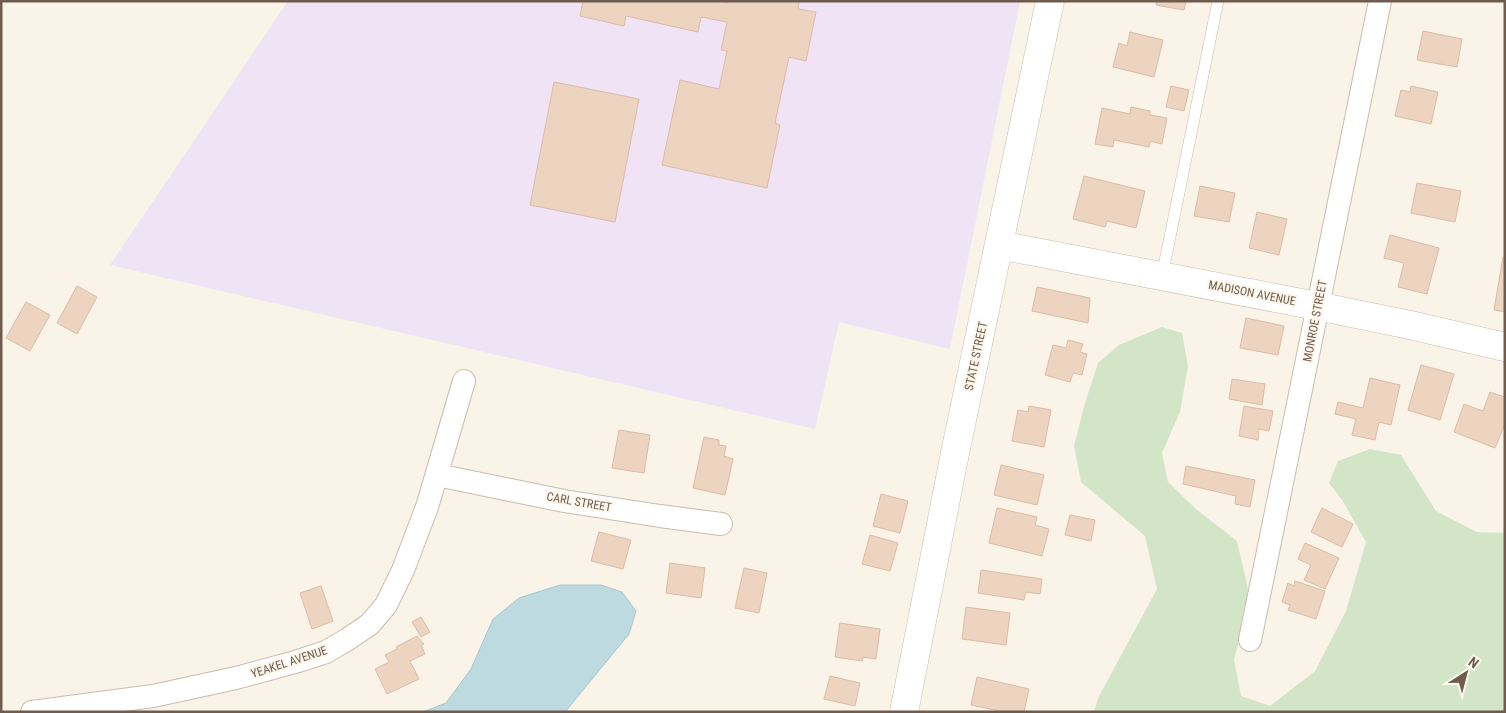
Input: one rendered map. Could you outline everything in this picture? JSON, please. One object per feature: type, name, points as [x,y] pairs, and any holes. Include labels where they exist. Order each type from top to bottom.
[{"type":"street","name":"STATE STREET","points":[[904,712],[955,453],[1050,1]]},
{"type":"street","name":"MONROE STREET","points":[[1250,640],[1380,1]]},
{"type":"street","name":"MADISON AVENUE","points":[[999,245],[1318,306],[1505,347]]},
{"type":"street","name":"YEAKEL AVENUE","points":[[32,712],[153,696],[236,678],[326,652],[370,624],[386,605],[403,570],[437,475],[464,381]]},
{"type":"street","name":"CARL STREET","points":[[437,475],[564,501],[721,524]]},
{"type":"lane","points":[[1162,276],[1218,1]]},
{"type":"shaded area","points":[[288,1],[1020,1],[950,349],[839,322],[815,429],[110,265]]},
{"type":"green space","points":[[1162,327],[1182,333],[1188,366],[1180,412],[1162,453],[1168,482],[1197,510],[1237,541],[1248,589],[1241,634],[1234,659],[1241,696],[1270,706],[1315,671],[1346,611],[1366,542],[1342,500],[1329,483],[1338,461],[1370,449],[1401,455],[1436,511],[1477,532],[1505,533],[1505,712],[1094,712],[1098,698],[1157,589],[1145,536],[1081,482],[1074,446],[1098,363],[1119,345]]},
{"type":"water","points":[[560,585],[601,585],[622,592],[636,611],[629,634],[565,712],[423,712],[446,703],[471,669],[493,619],[519,598]]},
{"type":"building","points":[[583,1],[721,1],[728,3],[728,1],[799,1],[798,9],[816,12],[806,61],[789,57],[775,123],[780,125],[767,188],[662,165],[680,80],[719,89],[727,51],[721,50],[727,22],[701,17],[698,32],[626,16],[624,26],[580,16]]},
{"type":"building","points":[[1157,1],[1186,1],[1184,10],[1156,5]]},
{"type":"building","points":[[1423,31],[1462,39],[1457,67],[1417,60]]},
{"type":"building","points":[[1130,32],[1163,40],[1154,77],[1113,67],[1119,43],[1127,46]]},
{"type":"building","points":[[554,82],[639,99],[615,222],[530,205]]},
{"type":"building","points":[[1171,86],[1189,90],[1184,111],[1166,107]]},
{"type":"building","points":[[1411,86],[1438,92],[1431,124],[1395,116],[1401,90],[1410,92]]},
{"type":"building","points":[[1131,107],[1150,111],[1150,115],[1167,118],[1162,144],[1150,141],[1149,147],[1114,140],[1113,147],[1095,144],[1102,108],[1130,114]]},
{"type":"building","points":[[1084,176],[1145,191],[1136,228],[1107,221],[1105,227],[1073,219]]},
{"type":"building","points":[[1417,183],[1461,191],[1455,222],[1411,213]]},
{"type":"building","points":[[1200,186],[1235,193],[1229,222],[1194,216]]},
{"type":"building","points":[[1257,212],[1287,219],[1279,255],[1249,248]]},
{"type":"building","points":[[1390,235],[1439,248],[1427,294],[1398,287],[1404,263],[1384,258]]},
{"type":"building","points":[[1503,257],[1505,257],[1505,312],[1494,310]]},
{"type":"building","points":[[77,286],[97,297],[77,334],[57,323]]},
{"type":"building","points":[[1037,287],[1090,298],[1088,323],[1032,311]]},
{"type":"building","points":[[26,302],[50,315],[30,351],[6,338]]},
{"type":"building","points":[[1246,318],[1284,326],[1278,355],[1240,348]]},
{"type":"building","points":[[1068,340],[1083,344],[1080,352],[1087,354],[1082,375],[1073,373],[1070,382],[1045,375],[1053,345],[1066,348]]},
{"type":"building","points":[[1421,365],[1454,374],[1440,420],[1408,410]]},
{"type":"building","points":[[1370,378],[1400,385],[1391,425],[1379,422],[1375,440],[1352,435],[1356,419],[1335,414],[1338,402],[1363,408]]},
{"type":"building","points":[[1232,379],[1265,384],[1262,405],[1229,399]]},
{"type":"building","points":[[1490,392],[1505,397],[1505,424],[1495,448],[1454,432],[1464,404],[1483,411]]},
{"type":"building","points":[[1029,406],[1051,410],[1044,447],[1012,441],[1018,410],[1028,412]]},
{"type":"building","points":[[1244,406],[1273,411],[1269,431],[1259,429],[1258,440],[1239,436]]},
{"type":"building","points":[[619,430],[650,435],[644,473],[612,468]]},
{"type":"building","points":[[704,437],[719,440],[719,445],[726,446],[724,456],[733,459],[725,495],[693,488]]},
{"type":"building","points":[[1001,465],[1044,475],[1037,505],[994,495]]},
{"type":"building","points":[[1186,466],[1255,480],[1250,507],[1235,504],[1236,496],[1183,484]]},
{"type":"building","points":[[881,494],[908,501],[900,533],[873,526]]},
{"type":"building","points":[[997,508],[1037,517],[1035,525],[1049,529],[1042,556],[989,543]]},
{"type":"building","points":[[1322,508],[1353,524],[1342,547],[1311,532]]},
{"type":"building","points":[[1070,515],[1095,520],[1091,541],[1065,535]]},
{"type":"building","points":[[599,532],[631,540],[623,569],[591,561]]},
{"type":"building","points":[[870,535],[898,543],[890,571],[862,564]]},
{"type":"building","points":[[1305,543],[1339,558],[1325,589],[1304,580],[1311,565],[1298,559]]},
{"type":"building","points":[[670,563],[705,568],[701,598],[666,593]]},
{"type":"building","points":[[744,568],[767,573],[759,613],[735,608]]},
{"type":"building","points":[[981,570],[1042,579],[1040,594],[1026,592],[1024,600],[978,593]]},
{"type":"building","points":[[1295,581],[1325,591],[1316,619],[1288,610],[1290,605],[1282,602],[1288,583],[1294,586]]},
{"type":"building","points":[[321,586],[333,621],[312,629],[300,593]]},
{"type":"building","points":[[966,607],[1010,613],[1006,645],[962,639]]},
{"type":"building","points":[[421,617],[430,632],[421,637],[412,622]]},
{"type":"building","points":[[840,623],[880,629],[876,659],[863,657],[862,661],[835,657]]},
{"type":"building","points":[[417,636],[424,644],[421,645],[425,654],[410,661],[419,679],[387,694],[375,669],[389,662],[385,655]]},
{"type":"building","points":[[830,676],[860,683],[855,706],[824,699]]},
{"type":"building","points":[[977,677],[1029,689],[1024,712],[1004,712],[971,705]]}]
